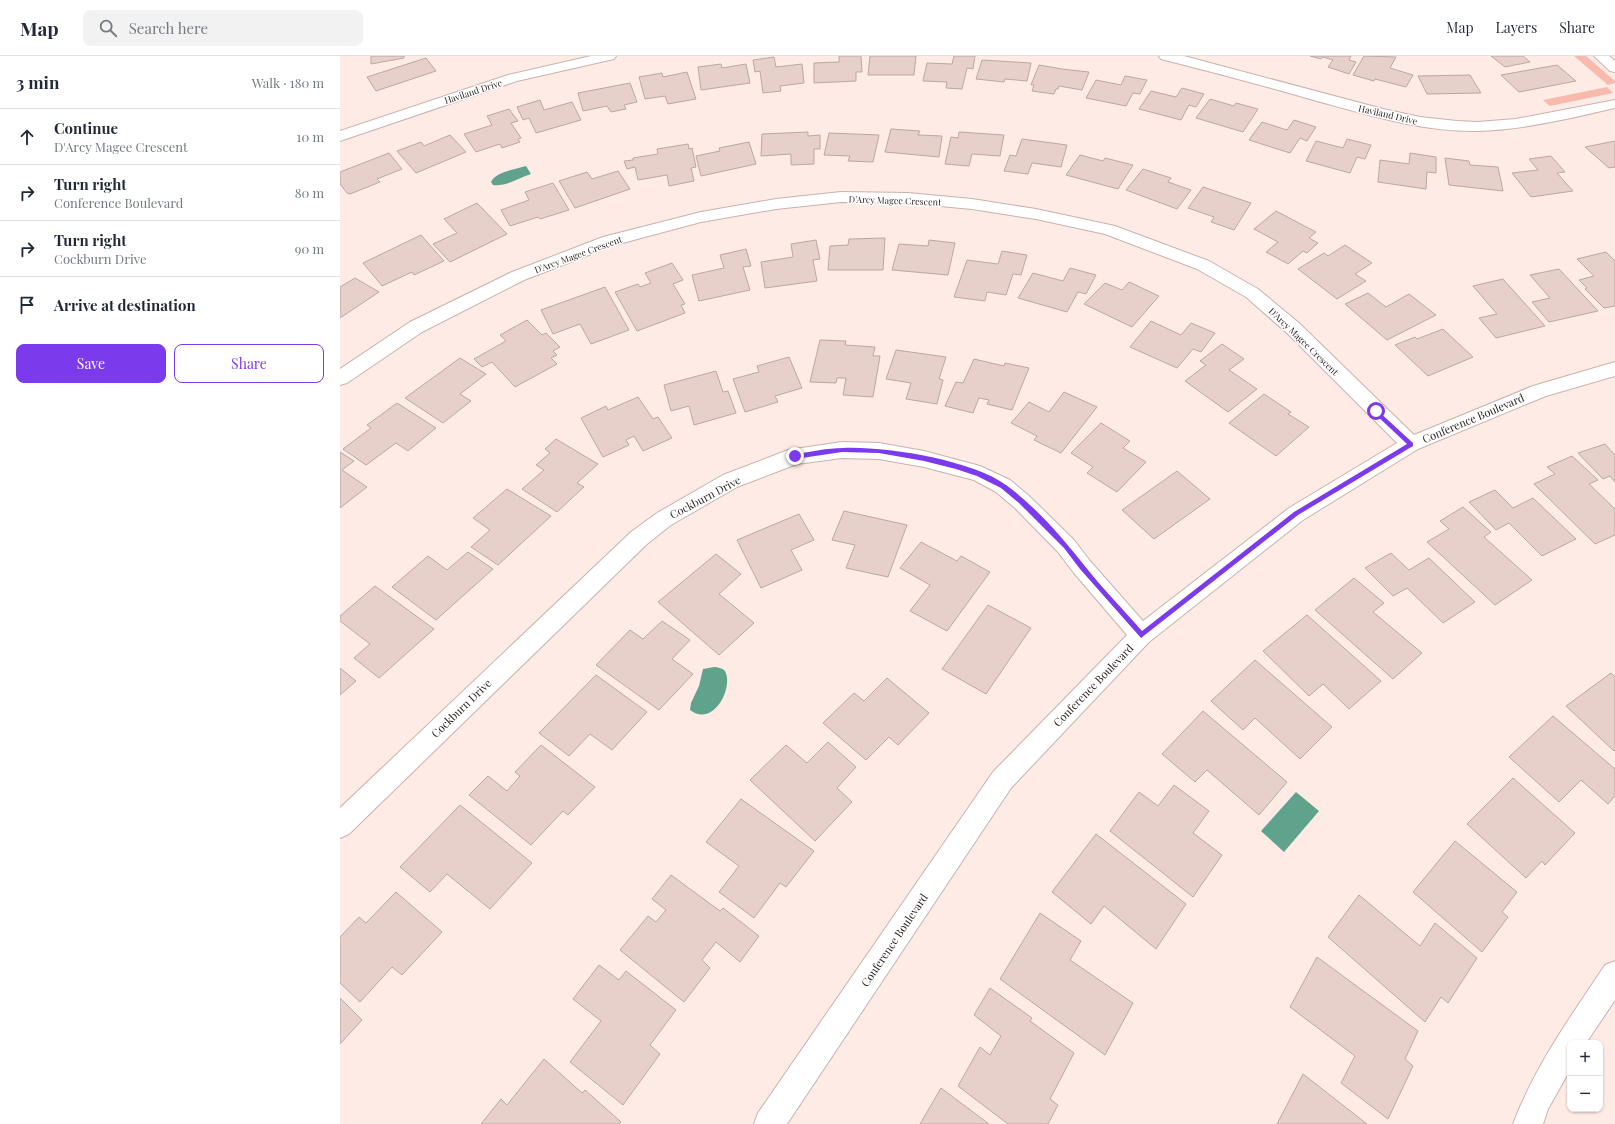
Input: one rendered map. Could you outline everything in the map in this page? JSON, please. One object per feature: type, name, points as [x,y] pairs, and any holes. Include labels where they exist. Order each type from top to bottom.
[{"type":"street","name":"Haviland Drive","points":[[341,133],[513,78],[609,56]]},
{"type":"street","name":"Haviland Drive","points":[[1166,56],[1215,67],[1401,118],[1458,126],[1515,123],[1615,104]]},
{"type":"street","points":[[1601,56],[1615,68]]},
{"type":"street","name":"D'Arcy Magee Crescent","points":[[340,378],[416,327],[518,276],[609,241],[701,217],[776,204],[841,197],[908,198],[972,204],[1036,214],[1109,230],[1203,265],[1252,293],[1281,318],[1411,444]]},
{"type":"street","name":"Conference Boulevard","points":[[769,1124],[1002,780],[1141,635],[1296,514],[1411,444],[1540,391],[1615,369]]},
{"type":"street","name":"Cockburn Drive","points":[[340,825],[639,538],[664,518],[730,481],[795,456],[842,450],[879,450],[924,458],[980,474],[1003,486],[1022,502],[1066,546],[1082,567],[1141,635]]},
{"type":"street","points":[[1528,1124],[1536,1102],[1570,1042],[1615,975]]},
{"type":"shaded area","points":[[1574,56],[1586,56],[1615,81],[1615,83],[1608,85]]},
{"type":"shaded area","points":[[1607,87],[1613,93],[1550,106],[1543,100]]},
{"type":"shaded area","points":[[526,166],[531,174],[502,185],[493,185],[491,182],[501,173]]},
{"type":"shaded area","points":[[714,667],[725,671],[727,687],[724,696],[720,704],[714,710],[706,714],[698,714],[690,710],[691,703],[699,686],[703,669]]},
{"type":"shaded area","points":[[1296,792],[1319,811],[1284,852],[1261,831]]},
{"type":"building","points":[[371,56],[404,56],[404,58],[371,64]]},
{"type":"building","points":[[839,56],[861,56],[862,72],[856,72],[856,81],[814,83],[814,63],[839,62]]},
{"type":"building","points":[[870,56],[916,56],[914,75],[868,75]]},
{"type":"building","points":[[954,56],[975,56],[973,69],[967,68],[962,89],[946,88],[947,82],[923,81],[927,63],[952,64]]},
{"type":"building","points":[[1310,56],[1351,56],[1349,60],[1356,62],[1349,74],[1328,67],[1333,60],[1323,57],[1321,59]]},
{"type":"building","points":[[1364,56],[1396,57],[1390,68],[1413,75],[1406,87],[1375,79],[1374,81],[1353,75]]},
{"type":"building","points":[[1491,56],[1523,56],[1530,62],[1505,67]]},
{"type":"building","points":[[774,57],[776,67],[802,64],[804,83],[780,86],[781,91],[763,93],[760,71],[755,72],[753,60]]},
{"type":"building","points":[[426,58],[436,71],[376,91],[367,77]]},
{"type":"building","points":[[982,60],[1031,63],[1027,81],[1005,79],[1004,82],[976,79]]},
{"type":"building","points":[[721,64],[722,68],[746,64],[750,83],[701,90],[698,67]]},
{"type":"building","points":[[1039,65],[1089,72],[1082,90],[1059,86],[1054,94],[1032,91],[1034,85],[1031,85]]},
{"type":"building","points":[[1557,65],[1576,81],[1519,92],[1501,75]]},
{"type":"building","points":[[687,72],[696,99],[668,104],[665,96],[645,99],[639,77],[662,73],[663,77]]},
{"type":"building","points":[[1470,75],[1481,93],[1427,94],[1418,76]]},
{"type":"building","points":[[1125,76],[1147,80],[1140,94],[1133,93],[1126,106],[1086,98],[1096,80],[1121,85]]},
{"type":"building","points":[[630,83],[637,102],[624,105],[626,109],[611,112],[607,106],[583,111],[578,93]]},
{"type":"building","points":[[1182,88],[1204,94],[1196,107],[1189,105],[1181,120],[1139,109],[1151,91],[1176,97]]},
{"type":"building","points":[[1210,99],[1234,106],[1236,103],[1258,109],[1243,132],[1196,118]]},
{"type":"building","points":[[540,100],[544,110],[572,102],[581,120],[536,133],[529,118],[523,120],[517,107]]},
{"type":"building","points":[[509,109],[518,121],[511,123],[521,138],[518,139],[520,142],[502,148],[500,144],[476,152],[464,134],[492,125],[487,116]]},
{"type":"building","points":[[1294,120],[1316,127],[1307,141],[1300,138],[1290,153],[1249,140],[1262,122],[1287,130]]},
{"type":"building","points":[[891,129],[920,131],[918,135],[942,136],[939,157],[885,152]]},
{"type":"building","points":[[808,132],[808,136],[820,135],[820,149],[814,149],[814,164],[791,165],[791,154],[761,156],[762,134]]},
{"type":"building","points":[[959,132],[1004,135],[1000,156],[972,154],[969,166],[945,164],[951,137],[958,138]]},
{"type":"building","points":[[829,133],[879,135],[873,162],[848,161],[850,156],[824,155]]},
{"type":"building","points":[[450,135],[466,152],[416,173],[397,151],[421,142],[424,146]]},
{"type":"building","points":[[1022,139],[1067,145],[1061,167],[1032,163],[1028,174],[1004,171],[1010,155],[1016,156]]},
{"type":"building","points":[[1347,139],[1371,145],[1365,159],[1357,157],[1350,173],[1306,161],[1316,141],[1343,148]]},
{"type":"building","points":[[1615,141],[1615,167],[1609,168],[1585,147]]},
{"type":"building","points":[[749,142],[756,164],[701,176],[696,156],[720,151],[719,148]]},
{"type":"building","points":[[688,144],[689,149],[692,148],[696,167],[691,168],[694,181],[669,186],[667,175],[638,180],[635,167],[627,169],[624,161],[658,154],[657,149]]},
{"type":"building","points":[[389,153],[402,169],[377,179],[380,182],[350,194],[347,193],[340,184],[340,172]]},
{"type":"building","points":[[1410,153],[1436,157],[1436,173],[1427,172],[1426,189],[1378,182],[1380,160],[1409,164]]},
{"type":"building","points":[[1080,155],[1103,161],[1105,158],[1133,165],[1118,189],[1066,175]]},
{"type":"building","points":[[1551,156],[1565,172],[1557,173],[1573,191],[1531,197],[1512,173],[1538,170],[1529,159]]},
{"type":"building","points":[[1445,158],[1469,161],[1470,165],[1498,167],[1503,191],[1449,185]]},
{"type":"building","points":[[1143,169],[1171,178],[1168,182],[1191,190],[1177,209],[1126,190]]},
{"type":"building","points":[[618,171],[630,189],[575,208],[559,181],[587,172],[592,179]]},
{"type":"building","points":[[553,183],[569,210],[540,219],[538,217],[510,226],[501,210],[529,200],[525,192]]},
{"type":"building","points":[[1203,187],[1251,203],[1234,230],[1211,222],[1214,217],[1188,208]]},
{"type":"building","points":[[477,203],[507,234],[450,262],[433,244],[457,233],[444,219]]},
{"type":"building","points":[[1276,211],[1316,232],[1309,238],[1318,243],[1307,253],[1303,251],[1288,264],[1266,252],[1278,242],[1254,229]]},
{"type":"building","points":[[421,235],[444,261],[414,275],[412,272],[382,286],[363,263]]},
{"type":"building","points":[[885,238],[883,270],[828,270],[830,246],[848,245],[849,239]]},
{"type":"building","points":[[816,240],[820,259],[813,260],[817,281],[765,288],[761,262],[793,257],[791,244]]},
{"type":"building","points":[[929,240],[955,243],[948,275],[892,270],[899,244],[928,246]]},
{"type":"building","points":[[1345,245],[1372,263],[1355,274],[1366,281],[1337,299],[1298,269],[1324,253],[1328,256]]},
{"type":"building","points":[[746,249],[751,266],[743,267],[750,290],[699,301],[692,275],[724,268],[720,255]]},
{"type":"building","points":[[1002,251],[1027,255],[1021,275],[1013,274],[1006,295],[987,292],[985,301],[954,297],[967,260],[998,264]]},
{"type":"building","points":[[1606,252],[1615,261],[1615,306],[1604,308],[1585,289],[1587,288],[1579,280],[1594,276],[1577,259]]},
{"type":"building","points":[[672,263],[683,280],[673,284],[685,304],[681,305],[685,313],[637,331],[615,292],[638,284],[640,287],[651,283],[645,273]]},
{"type":"building","points":[[1070,268],[1096,275],[1086,294],[1078,292],[1067,312],[1018,298],[1033,273],[1063,281]]},
{"type":"building","points":[[1559,269],[1598,311],[1549,322],[1532,302],[1550,298],[1530,275]]},
{"type":"building","points":[[355,278],[379,292],[340,318],[340,287]]},
{"type":"building","points":[[1503,279],[1545,326],[1496,338],[1479,318],[1497,314],[1473,286]]},
{"type":"building","points":[[1129,282],[1159,296],[1132,327],[1084,304],[1105,283],[1122,290]]},
{"type":"building","points":[[605,287],[629,330],[591,344],[580,324],[553,334],[541,310]]},
{"type":"building","points":[[1368,293],[1386,307],[1409,294],[1436,315],[1387,340],[1345,304]]},
{"type":"building","points":[[527,320],[542,335],[546,333],[560,347],[553,351],[557,355],[551,358],[557,364],[515,387],[492,362],[482,367],[474,359],[506,341],[500,335]]},
{"type":"building","points":[[1151,321],[1181,335],[1191,323],[1215,333],[1201,352],[1193,349],[1177,368],[1130,347]]},
{"type":"building","points":[[1443,329],[1473,357],[1428,376],[1395,345],[1415,337],[1417,339]]},
{"type":"building","points":[[820,340],[846,341],[845,345],[875,347],[873,356],[880,356],[873,397],[843,395],[846,378],[837,378],[836,383],[810,382]]},
{"type":"building","points":[[1222,344],[1244,359],[1229,370],[1257,389],[1228,412],[1185,381],[1206,365],[1200,361]]},
{"type":"building","points":[[896,350],[946,357],[939,379],[943,380],[937,404],[906,399],[911,383],[886,379]]},
{"type":"building","points":[[789,357],[802,388],[775,396],[778,402],[745,412],[733,379],[759,372],[757,366]]},
{"type":"building","points":[[460,358],[486,374],[460,394],[471,401],[443,423],[405,398]]},
{"type":"building","points":[[974,359],[1004,366],[1005,363],[1029,368],[1012,410],[987,404],[989,400],[979,398],[973,413],[945,406],[956,382],[963,383]]},
{"type":"building","points":[[716,371],[723,392],[728,391],[736,413],[694,425],[689,406],[671,411],[664,385]]},
{"type":"building","points":[[1064,392],[1097,407],[1061,453],[1034,440],[1037,436],[1011,423],[1029,402],[1049,412]]},
{"type":"building","points":[[1264,394],[1291,412],[1288,414],[1309,427],[1276,456],[1229,423]]},
{"type":"building","points":[[638,397],[653,419],[658,417],[672,438],[643,451],[634,436],[626,440],[629,445],[603,457],[581,418],[606,406],[608,410]]},
{"type":"building","points":[[397,403],[436,428],[408,451],[396,443],[366,465],[343,449],[371,428],[367,425]]},
{"type":"building","points":[[1101,423],[1130,441],[1123,448],[1146,462],[1117,492],[1087,473],[1093,467],[1071,453]]},
{"type":"building","points":[[556,439],[598,464],[577,483],[584,487],[557,512],[522,489],[544,470],[536,465],[550,453],[545,449]]},
{"type":"building","points":[[1605,444],[1615,455],[1615,482],[1610,476],[1603,479],[1578,453]]},
{"type":"building","points":[[340,452],[354,461],[342,470],[367,487],[340,508]]},
{"type":"building","points":[[1572,456],[1598,480],[1589,484],[1615,509],[1615,535],[1595,544],[1534,484],[1555,474],[1547,467]]},
{"type":"building","points":[[1177,471],[1210,499],[1154,539],[1122,510]]},
{"type":"building","points":[[507,489],[551,516],[498,565],[471,547],[490,530],[473,518]]},
{"type":"building","points":[[1495,490],[1513,508],[1533,498],[1576,539],[1542,556],[1509,523],[1496,530],[1469,502]]},
{"type":"building","points":[[1463,507],[1491,532],[1484,537],[1532,580],[1495,605],[1427,542],[1449,529],[1440,521]]},
{"type":"building","points":[[844,511],[907,525],[888,577],[846,568],[855,545],[832,540]]},
{"type":"building","points":[[799,514],[814,540],[791,550],[802,570],[761,588],[737,540]]},
{"type":"building","points":[[921,542],[957,561],[961,556],[990,572],[947,631],[910,611],[930,585],[900,568]]},
{"type":"building","points":[[468,552],[493,569],[436,620],[392,587],[428,556],[447,570]]},
{"type":"building","points":[[1391,553],[1409,570],[1429,558],[1475,602],[1443,623],[1407,588],[1393,596],[1365,568]]},
{"type":"building","points":[[716,554],[741,574],[719,594],[754,623],[719,655],[658,602]]},
{"type":"building","points":[[1354,578],[1384,603],[1373,612],[1422,653],[1393,679],[1315,610]]},
{"type":"building","points":[[375,586],[434,629],[379,678],[354,658],[370,644],[340,621],[340,616]]},
{"type":"building","points":[[988,605],[1031,628],[986,694],[942,669]]},
{"type":"building","points":[[1307,615],[1381,681],[1349,709],[1323,684],[1309,696],[1263,651]]},
{"type":"building","points":[[662,621],[690,640],[672,659],[693,674],[659,710],[596,665],[630,630],[643,639]]},
{"type":"building","points":[[1255,660],[1332,727],[1300,759],[1255,718],[1243,730],[1211,701]]},
{"type":"building","points":[[340,668],[356,681],[340,695]]},
{"type":"building","points":[[1611,673],[1615,677],[1614,751],[1566,706]]},
{"type":"building","points":[[596,675],[647,712],[612,750],[590,734],[569,756],[539,733]]},
{"type":"building","points":[[887,678],[929,713],[898,745],[889,737],[866,760],[823,723],[854,693],[864,701]]},
{"type":"building","points":[[1203,711],[1287,782],[1259,815],[1207,770],[1195,782],[1162,754]]},
{"type":"building","points":[[1553,716],[1615,769],[1615,796],[1608,804],[1581,780],[1559,802],[1509,757]]},
{"type":"building","points":[[828,742],[856,767],[837,788],[852,802],[815,841],[750,780],[786,745],[807,763]]},
{"type":"building","points":[[541,745],[595,787],[568,815],[563,811],[531,845],[469,795],[488,776],[507,791],[520,776],[515,772]]},
{"type":"building","points":[[1513,778],[1575,833],[1545,865],[1542,861],[1526,878],[1467,824]]},
{"type":"building","points":[[1174,785],[1209,811],[1193,833],[1222,855],[1193,897],[1110,831],[1139,792],[1158,806]]},
{"type":"building","points":[[741,799],[814,851],[786,887],[780,883],[754,918],[719,892],[739,866],[706,842]]},
{"type":"building","points":[[460,805],[532,863],[490,909],[447,874],[430,892],[400,867]]},
{"type":"building","points":[[1096,834],[1186,904],[1156,949],[1104,906],[1091,924],[1052,892]]},
{"type":"building","points":[[1455,841],[1517,892],[1502,912],[1508,917],[1482,952],[1413,892]]},
{"type":"building","points":[[671,875],[720,911],[723,908],[759,936],[740,962],[716,942],[702,960],[710,968],[684,1002],[620,950],[648,916],[656,922],[666,910],[652,899]]},
{"type":"building","points":[[396,892],[442,932],[402,975],[392,967],[360,1002],[340,983],[340,937],[359,917],[366,923]]},
{"type":"building","points":[[1359,895],[1420,946],[1435,923],[1477,958],[1448,1003],[1441,997],[1425,1022],[1328,937]]},
{"type":"building","points":[[1040,913],[1081,941],[1070,960],[1133,1003],[1105,1055],[1000,979]]},
{"type":"building","points":[[1317,957],[1418,1031],[1405,1059],[1413,1066],[1388,1119],[1341,1083],[1355,1056],[1290,1007]]},
{"type":"building","points":[[599,965],[619,980],[626,971],[676,1010],[650,1045],[660,1054],[623,1105],[570,1062],[601,1021],[573,999]]},
{"type":"building","points":[[990,988],[1032,1018],[1030,1021],[1074,1053],[1050,1099],[1058,1105],[1048,1124],[1008,1124],[958,1086],[980,1047],[990,1055],[1001,1036],[974,1015]]},
{"type":"building","points":[[340,998],[362,1020],[340,1044]]},
{"type":"building","points":[[544,1059],[582,1093],[585,1090],[621,1122],[619,1124],[481,1124],[501,1099],[507,1105]]},
{"type":"building","points":[[1303,1074],[1367,1124],[1277,1124]]},
{"type":"building","points":[[941,1088],[989,1124],[920,1124]]},
{"type":"route","points":[[795,456],[842,450],[879,450],[924,458],[980,474],[1003,486],[1022,502],[1066,546],[1103,592],[1141,635],[1296,514],[1411,444],[1376,411]]}]
